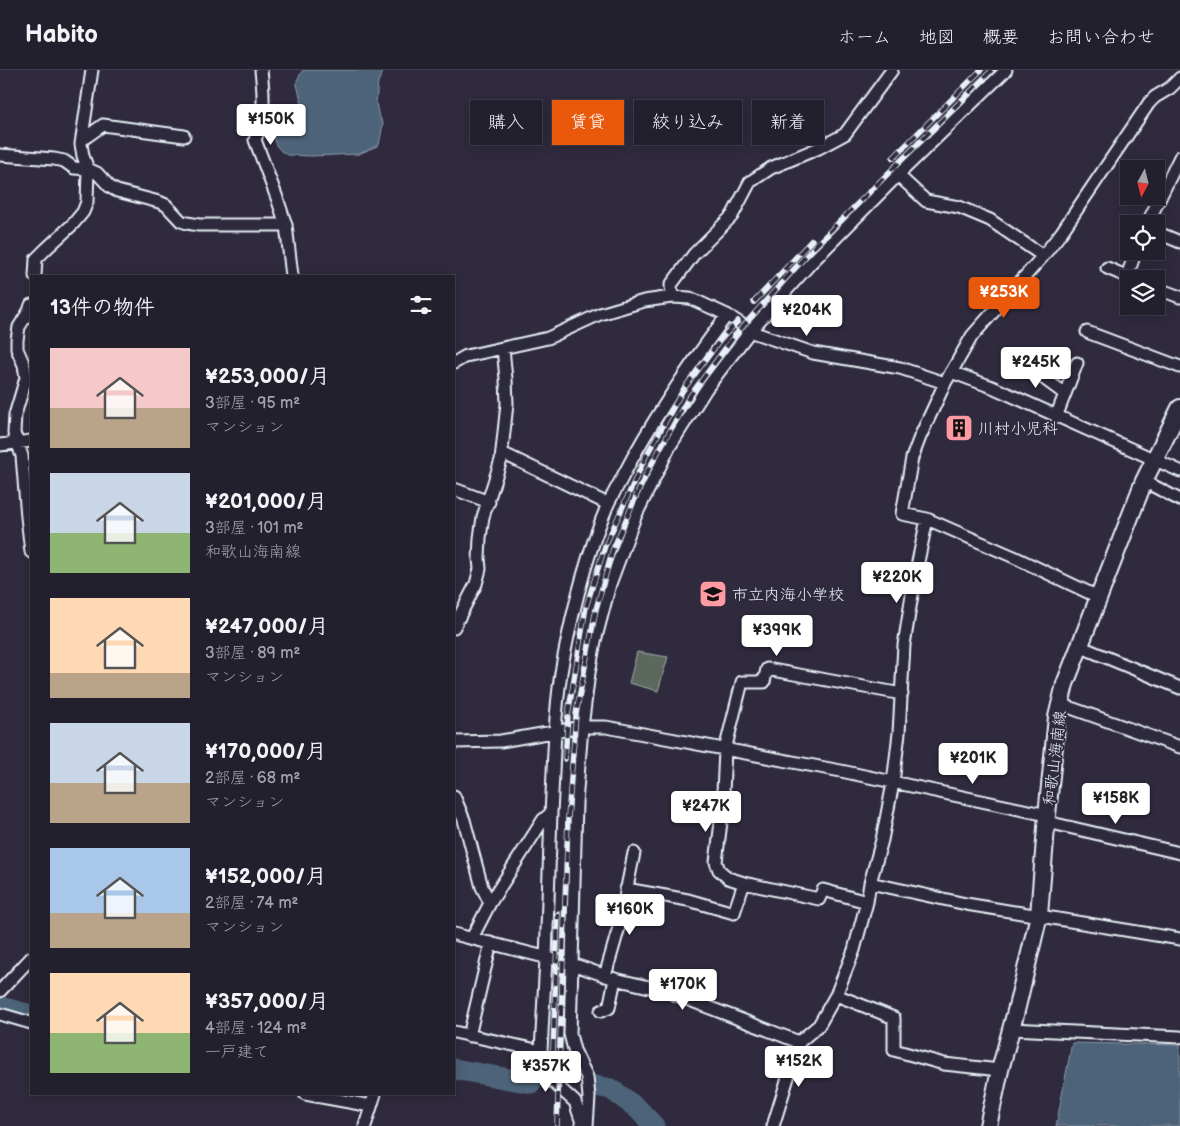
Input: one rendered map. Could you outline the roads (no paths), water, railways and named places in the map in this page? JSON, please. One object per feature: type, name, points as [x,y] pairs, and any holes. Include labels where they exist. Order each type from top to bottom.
[{"type":"main road","name":"和歌山海南線","points":[[988,1126],[1039,915],[1057,717],[1065,684],[1144,481],[1180,408]]},
{"type":"street","points":[[34,275],[36,259],[73,224],[83,212],[87,202],[88,169],[83,156],[82,140],[92,70]]},
{"type":"street","points":[[261,70],[264,96],[260,127],[255,140],[286,225],[292,275]]},
{"type":"street","points":[[672,297],[671,285],[694,254],[732,216],[750,182],[771,168],[819,148],[845,134],[892,70]]},
{"type":"street","points":[[587,1126],[589,1097],[587,1077],[574,1050],[570,1034],[576,803],[582,728],[596,633],[610,584],[635,517],[670,446],[706,389],[751,330],[810,264],[1006,70]]},
{"type":"street","points":[[1098,597],[1014,557],[927,519],[902,514],[912,458],[920,436],[945,383],[972,336],[1043,256],[1149,103],[1178,83]]},
{"type":"street","points":[[82,140],[103,125],[184,136]]},
{"type":"street","points":[[0,155],[54,159],[64,161],[74,168],[88,169],[97,173],[110,187],[117,191],[153,199],[166,205],[181,221],[187,223],[286,225]]},
{"type":"street","points":[[1151,215],[1180,156]]},
{"type":"street","points":[[898,175],[926,201],[959,207],[990,220],[1043,256]]},
{"type":"street","points":[[1165,236],[1180,242]]},
{"type":"street","points":[[1107,268],[1120,274]]},
{"type":"street","points":[[1165,291],[1180,297]]},
{"type":"street","points":[[455,362],[466,356],[548,338],[600,314],[644,301],[672,297],[690,298],[727,315],[755,333],[813,353],[900,368],[945,383]]},
{"type":"street","points":[[30,311],[19,327],[17,340],[17,348],[24,365],[26,378],[15,415],[14,433],[22,456],[30,543]]},
{"type":"street","points":[[583,1126],[575,1102],[552,1081],[545,1067],[541,1051],[551,812],[563,662],[574,612],[593,546],[608,504],[651,425],[693,361],[727,315]]},
{"type":"street","points":[[1087,332],[1180,367]]},
{"type":"street","points":[[455,625],[476,584],[480,569],[480,538],[483,517],[501,460],[506,404],[503,348]]},
{"type":"street","points":[[1056,417],[1077,362]]},
{"type":"street","points":[[1023,363],[1065,394]]},
{"type":"street","points":[[951,372],[992,387],[1180,472]]},
{"type":"street","points":[[0,445],[30,440]]},
{"type":"street","points":[[502,453],[608,504]]},
{"type":"street","points":[[1144,481],[1180,500]]},
{"type":"street","points":[[455,489],[489,502]]},
{"type":"street","points":[[772,1126],[799,1042],[819,1025],[836,995],[854,950],[867,902],[893,783],[899,733],[904,645],[915,576],[927,519]]},
{"type":"street","points":[[1079,646],[1180,688]]},
{"type":"street","points":[[867,902],[823,890],[819,899],[744,883],[728,878],[719,870],[716,862],[722,814],[725,750],[742,682],[764,682],[767,669],[902,694]]},
{"type":"street","points":[[1060,704],[1180,748]]},
{"type":"street","points":[[455,742],[501,741],[582,728],[606,727],[942,792],[1180,853]]},
{"type":"street","points":[[455,798],[464,820],[482,887],[490,903]]},
{"type":"street","points":[[472,938],[490,903],[543,820],[551,812]]},
{"type":"street","points":[[601,1011],[609,1008],[610,977],[634,853]]},
{"type":"street","points":[[870,882],[966,904],[1180,939]]},
{"type":"street","points":[[626,889],[688,900],[734,913],[744,883]]},
{"type":"street","points":[[455,934],[546,959],[572,964],[610,977],[666,991],[799,1042]]},
{"type":"street","points":[[469,1036],[491,943]]},
{"type":"street","points":[[0,991],[30,959]]},
{"type":"street","points":[[836,995],[894,1018],[894,1050],[944,1064],[1000,1070]]},
{"type":"street","points":[[0,1014],[30,1023]]},
{"type":"street","points":[[1011,1029],[1180,1037]]},
{"type":"street","points":[[455,1032],[541,1051]]},
{"type":"street","points":[[310,1095],[371,1106]]},
{"type":"street","points":[[365,1126],[375,1095]]},
{"type":"water","points":[[303,70],[384,70],[378,82],[376,103],[383,124],[379,145],[359,154],[312,156],[287,155],[281,151],[276,145],[273,136],[279,127],[288,129],[300,121],[304,111],[297,85],[297,80]]},
{"type":"water","points":[[1072,1043],[1180,1045],[1180,1126],[1056,1126]]},
{"type":"waterway","points":[[0,1007],[30,1015]]},
{"type":"waterway","points":[[455,1069],[531,1083]]},
{"type":"waterway","points":[[596,1086],[611,1089],[638,1109],[654,1126]]},
{"type":"railway","points":[[893,158],[981,70]]},
{"type":"railway","points":[[557,1126],[568,818],[576,714],[596,609],[613,549],[646,474],[687,400],[736,334],[814,247],[992,70]]},
{"type":"railway","points":[[754,302],[812,240]]},
{"type":"railway","points":[[565,759],[568,715],[586,607],[605,546],[645,458],[683,390],[721,339],[738,321]]},
{"type":"railway","points":[[553,1051],[558,914]]},
{"type":"place","name":"川村小児科","points":[[959,428]]},
{"type":"place","name":"市立内海小学校","points":[[713,594]]}]
